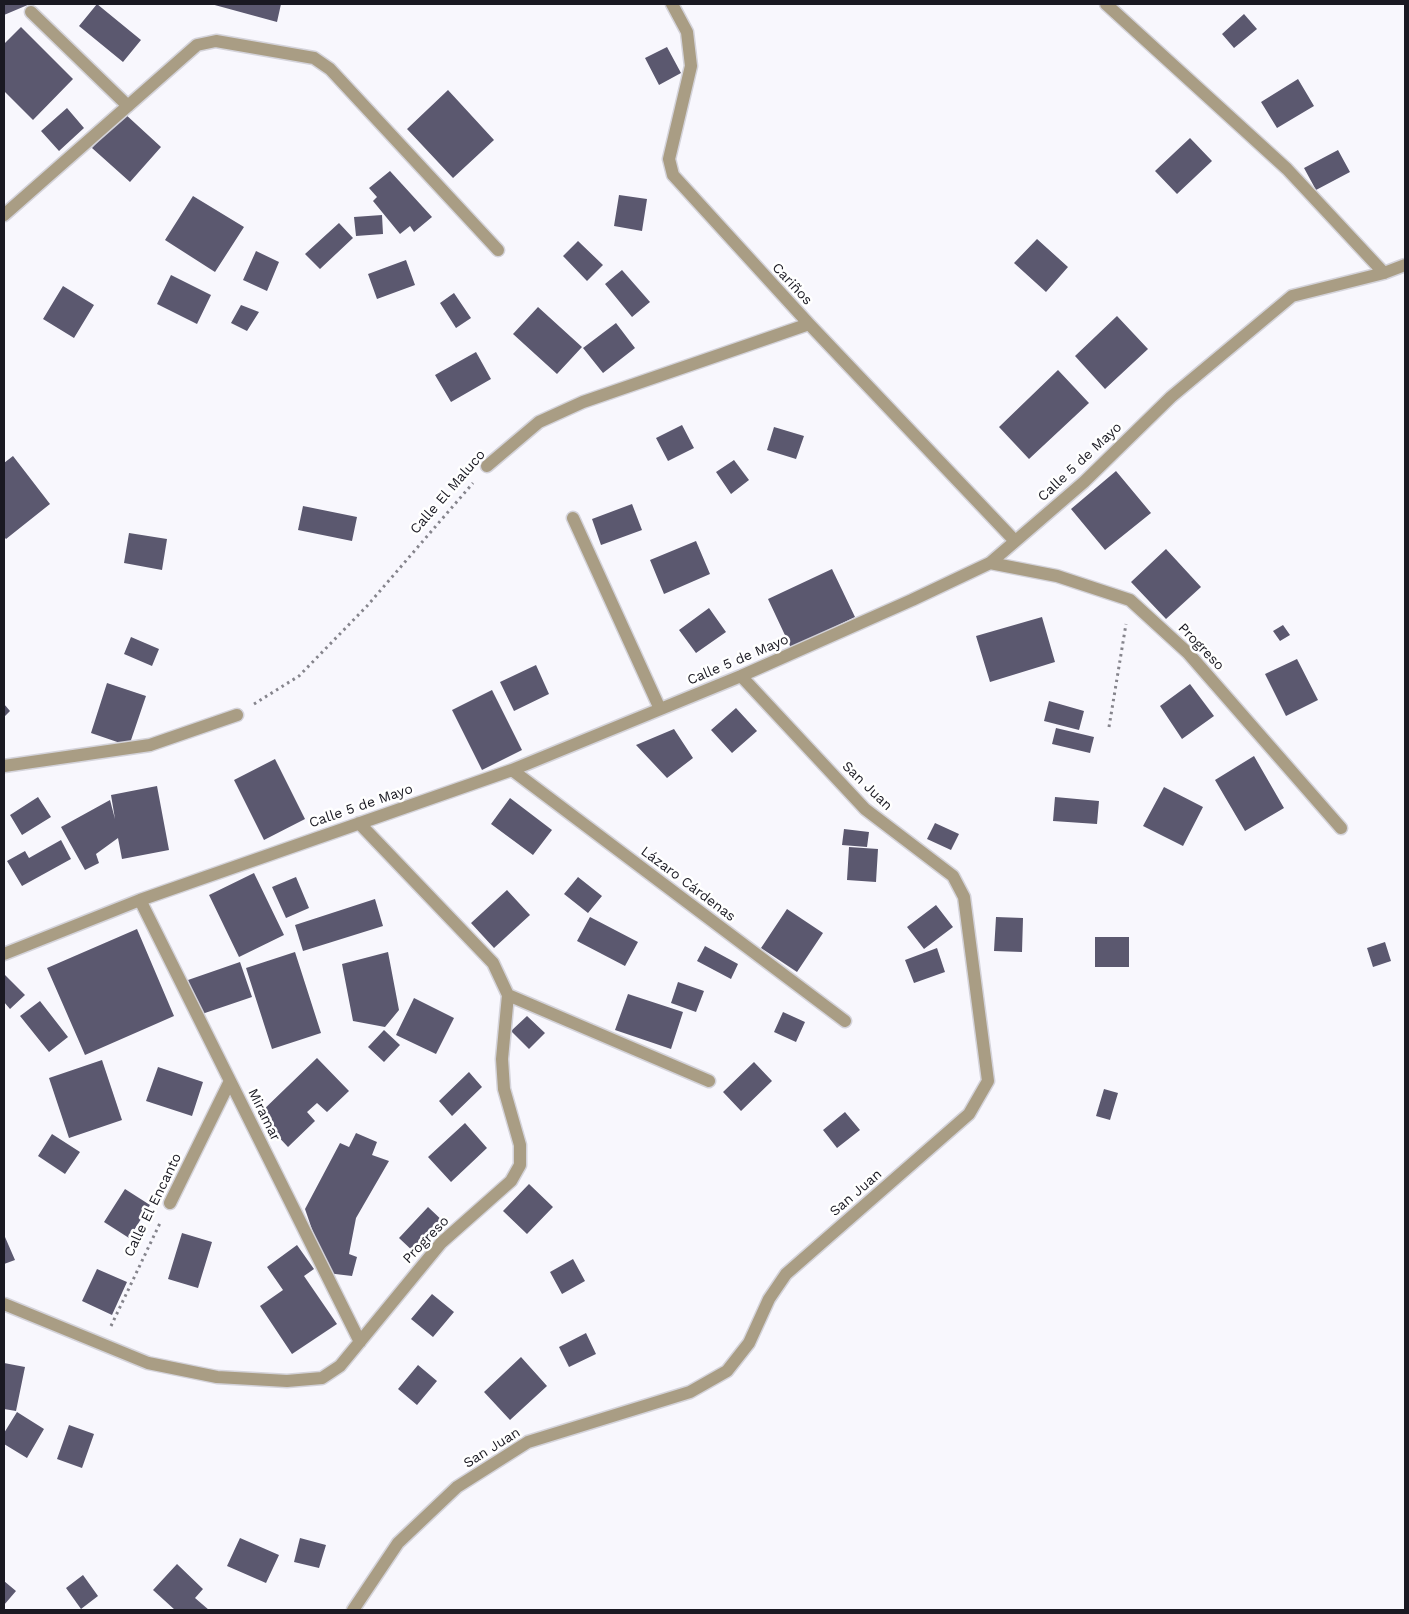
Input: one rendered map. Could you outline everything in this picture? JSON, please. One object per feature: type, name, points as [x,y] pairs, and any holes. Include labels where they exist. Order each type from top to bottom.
[{"type":"street","name":"Cariños","points":[[672,4],[687,32],[691,66],[669,159],[673,175],[809,324],[1015,541]]},
{"type":"street","points":[[1106,4],[1287,169],[1384,273]]},
{"type":"street","points":[[31,12],[128,106]]},
{"type":"street","points":[[4,215],[197,45],[216,41],[314,58],[330,69],[498,250]]},
{"type":"street","name":"Calle 5 de Mayo","points":[[4,954],[140,900],[512,770],[741,676],[990,563],[1084,482],[1171,396],[1292,296],[1405,266]]},
{"type":"street","name":"Calle El Maluco","points":[[487,466],[539,422],[583,402],[809,324]]},
{"type":"street","points":[[573,518],[660,709]]},
{"type":"street","name":"Progreso","points":[[990,563],[1057,576],[1130,600],[1188,653],[1341,828]]},
{"type":"street","name":"San Juan","points":[[353,1610],[398,1543],[457,1487],[528,1442],[690,1392],[727,1371],[749,1343],[769,1299],[786,1274],[969,1114],[988,1081],[964,897],[953,876],[864,809],[741,676]]},
{"type":"street","points":[[4,766],[150,745],[237,715]]},
{"type":"street","name":"Lázaro Cárdenas","points":[[512,770],[845,1021]]},
{"type":"street","points":[[359,822],[493,963],[508,994],[708,1081]]},
{"type":"street","name":"Miramar","points":[[140,900],[360,1342]]},
{"type":"street","name":"Progreso","points":[[4,1304],[148,1363],[217,1377],[287,1381],[322,1378],[340,1366],[440,1243],[511,1181],[520,1165],[520,1144],[504,1089],[502,1059],[508,994]]},
{"type":"street","name":"Calle El Encanto","points":[[170,1203],[230,1081]]},
{"type":"path","name":"Calle El Maluco","points":[[237,715],[299,676],[373,600],[487,466]]},
{"type":"path","points":[[1109,727],[1130,600]]},
{"type":"path","name":"Calle El Encanto","points":[[102,1343],[170,1203]]},
{"type":"building","points":[[4,4],[30,4],[4,15]]},
{"type":"building","points":[[97,4],[141,40],[123,62],[79,26]]},
{"type":"building","points":[[211,4],[281,4],[277,22]]},
{"type":"building","points":[[1244,14],[1257,29],[1234,48],[1222,34]]},
{"type":"building","points":[[21,27],[73,79],[33,120],[4,91],[4,44]]},
{"type":"building","points":[[667,47],[681,73],[659,85],[645,58]]},
{"type":"building","points":[[1298,79],[1314,106],[1277,128],[1261,102]]},
{"type":"building","points":[[448,90],[494,140],[453,178],[407,129]]},
{"type":"building","points":[[67,108],[84,128],[59,151],[41,131]]},
{"type":"building","points":[[124,113],[161,147],[130,182],[92,148]]},
{"type":"building","points":[[1190,138],[1212,161],[1177,194],[1155,171]]},
{"type":"building","points":[[1338,150],[1350,172],[1316,190],[1304,168]]},
{"type":"building","points":[[390,171],[432,217],[414,232],[410,226],[400,234],[373,201],[377,197],[369,188]]},
{"type":"building","points":[[619,195],[647,199],[642,231],[614,226]]},
{"type":"building","points":[[193,196],[244,227],[215,272],[165,240]]},
{"type":"building","points":[[382,215],[383,234],[356,236],[354,217]]},
{"type":"building","points":[[339,223],[353,238],[320,269],[305,254]]},
{"type":"building","points":[[1037,239],[1068,267],[1046,292],[1014,263]]},
{"type":"building","points":[[578,241],[603,265],[587,281],[563,256]]},
{"type":"building","points":[[256,251],[279,262],[267,291],[243,280]]},
{"type":"building","points":[[406,260],[415,285],[377,299],[368,274]]},
{"type":"building","points":[[622,270],[650,302],[632,317],[605,284]]},
{"type":"building","points":[[171,275],[211,295],[197,324],[157,304]]},
{"type":"building","points":[[63,286],[94,305],[74,338],[43,319]]},
{"type":"building","points":[[454,293],[471,318],[456,328],[440,303]]},
{"type":"building","points":[[241,305],[259,312],[247,331],[231,323]]},
{"type":"building","points":[[538,307],[582,347],[557,374],[513,334]]},
{"type":"building","points":[[1117,316],[1148,349],[1105,389],[1075,356]]},
{"type":"building","points":[[616,323],[635,348],[603,373],[583,348]]},
{"type":"building","points":[[476,352],[491,379],[451,402],[435,375]]},
{"type":"building","points":[[1058,370],[1089,403],[1029,459],[999,427]]},
{"type":"building","points":[[682,425],[694,448],[668,461],[656,438]]},
{"type":"building","points":[[774,427],[804,436],[796,459],[767,450]]},
{"type":"building","points":[[13,456],[50,504],[6,539],[4,537],[4,463]]},
{"type":"building","points":[[734,460],[749,480],[731,494],[716,472]]},
{"type":"building","points":[[1116,471],[1151,513],[1105,550],[1071,509]]},
{"type":"building","points":[[632,504],[642,530],[601,545],[592,519]]},
{"type":"building","points":[[303,506],[357,517],[352,541],[298,530]]},
{"type":"building","points":[[129,533],[167,539],[162,570],[124,563]]},
{"type":"building","points":[[696,541],[710,574],[664,594],[650,560]]},
{"type":"building","points":[[1166,549],[1201,587],[1166,619],[1131,582]]},
{"type":"building","points":[[832,569],[855,617],[791,648],[768,599]]},
{"type":"building","points":[[709,608],[726,632],[696,653],[679,630]]},
{"type":"building","points":[[1042,617],[1055,662],[990,682],[976,636]]},
{"type":"building","points":[[1283,625],[1290,635],[1280,641],[1273,631]]},
{"type":"building","points":[[131,637],[159,649],[152,666],[124,654]]},
{"type":"building","points":[[1297,659],[1318,700],[1286,716],[1265,674]]},
{"type":"building","points":[[536,665],[549,694],[514,711],[500,682]]},
{"type":"building","points":[[107,683],[146,696],[129,746],[91,733]]},
{"type":"building","points":[[1190,684],[1214,716],[1182,739],[1160,706]]},
{"type":"building","points":[[492,690],[522,750],[482,770],[452,710]]},
{"type":"building","points":[[1049,701],[1084,711],[1079,730],[1044,721]]},
{"type":"building","points":[[4,704],[10,711],[4,717]]},
{"type":"building","points":[[736,708],[757,731],[732,753],[711,730]]},
{"type":"building","points":[[1056,728],[1094,737],[1090,753],[1052,744]]},
{"type":"building","points":[[674,729],[693,758],[667,778],[636,745]]},
{"type":"building","points":[[1254,756],[1284,808],[1245,831],[1215,780]]},
{"type":"building","points":[[275,759],[305,819],[264,840],[234,780]]},
{"type":"building","points":[[157,786],[169,850],[122,859],[118,838],[96,854],[99,863],[85,870],[61,827],[110,800],[115,819],[111,795]]},
{"type":"building","points":[[1164,787],[1203,807],[1183,846],[1143,826]]},
{"type":"building","points":[[38,797],[51,817],[22,835],[10,815]]},
{"type":"building","points":[[1055,797],[1099,801],[1097,824],[1053,821]]},
{"type":"building","points":[[510,798],[552,830],[533,855],[491,824]]},
{"type":"building","points":[[935,823],[959,834],[951,850],[927,839]]},
{"type":"building","points":[[844,829],[869,832],[867,847],[842,845]]},
{"type":"building","points":[[61,840],[71,859],[22,886],[7,861],[25,851],[29,858]]},
{"type":"building","points":[[849,847],[878,849],[876,882],[847,880]]},
{"type":"building","points":[[254,873],[284,935],[239,957],[209,895]]},
{"type":"building","points":[[296,877],[309,908],[286,918],[272,887]]},
{"type":"building","points":[[578,877],[602,896],[588,913],[564,894]]},
{"type":"building","points":[[507,890],[530,915],[494,948],[471,923]]},
{"type":"building","points":[[375,899],[383,926],[303,951],[295,925]]},
{"type":"building","points":[[936,905],[953,927],[924,949],[907,927]]},
{"type":"building","points":[[787,909],[823,933],[797,972],[761,948]]},
{"type":"building","points":[[590,917],[638,942],[625,966],[577,941]]},
{"type":"building","points":[[996,917],[1023,918],[1022,952],[994,951]]},
{"type":"building","points":[[137,929],[174,1016],[85,1055],[47,968]]},
{"type":"building","points":[[1095,937],[1129,937],[1129,967],[1095,967]]},
{"type":"building","points":[[1385,942],[1391,961],[1373,967],[1367,948]]},
{"type":"building","points":[[705,946],[738,964],[731,979],[697,961]]},
{"type":"building","points":[[937,948],[945,972],[914,983],[905,960]]},
{"type":"building","points":[[295,952],[321,1033],[272,1049],[246,968]]},
{"type":"building","points":[[388,952],[399,1010],[385,1027],[353,1021],[342,964]]},
{"type":"building","points":[[240,962],[252,997],[199,1015],[188,980]]},
{"type":"building","points":[[4,974],[25,995],[10,1009],[4,1002]]},
{"type":"building","points":[[678,982],[704,991],[696,1012],[671,1003]]},
{"type":"building","points":[[628,994],[683,1012],[671,1049],[615,1030]]},
{"type":"building","points":[[414,998],[454,1018],[436,1054],[396,1035]]},
{"type":"building","points":[[40,1001],[68,1037],[49,1052],[20,1016]]},
{"type":"building","points":[[783,1012],[805,1022],[796,1042],[774,1032]]},
{"type":"building","points":[[527,1016],[545,1033],[529,1049],[511,1031]]},
{"type":"building","points":[[384,1030],[400,1045],[384,1062],[368,1047]]},
{"type":"building","points":[[317,1058],[349,1091],[327,1112],[317,1103],[307,1112],[315,1121],[288,1147],[258,1115]]},
{"type":"building","points":[[102,1060],[122,1120],[69,1138],[49,1078]]},
{"type":"building","points":[[754,1062],[772,1081],[741,1111],[723,1092]]},
{"type":"building","points":[[158,1067],[203,1082],[192,1116],[146,1101]]},
{"type":"building","points":[[469,1072],[482,1087],[452,1116],[439,1101]]},
{"type":"building","points":[[1104,1089],[1118,1093],[1110,1120],[1096,1116]]},
{"type":"building","points":[[845,1112],[860,1130],[837,1148],[823,1130]]},
{"type":"building","points":[[465,1123],[487,1148],[451,1182],[428,1157]]},
{"type":"building","points":[[356,1133],[377,1142],[372,1155],[389,1161],[356,1218],[349,1254],[357,1257],[352,1276],[327,1273],[305,1209],[340,1143],[349,1147]]},
{"type":"building","points":[[52,1134],[80,1152],[65,1174],[38,1156]]},
{"type":"building","points":[[529,1184],[553,1207],[527,1234],[503,1211]]},
{"type":"building","points":[[125,1189],[150,1205],[129,1238],[104,1222]]},
{"type":"building","points":[[428,1207],[446,1224],[417,1255],[399,1238]]},
{"type":"building","points":[[182,1233],[212,1242],[198,1288],[168,1279]]},
{"type":"building","points":[[4,1238],[15,1260],[4,1264]]},
{"type":"building","points":[[297,1245],[314,1269],[304,1276],[337,1324],[292,1354],[260,1306],[283,1290],[267,1267]]},
{"type":"building","points":[[573,1259],[585,1281],[562,1294],[550,1272]]},
{"type":"building","points":[[97,1269],[127,1282],[112,1315],[82,1301]]},
{"type":"building","points":[[432,1294],[454,1312],[433,1337],[411,1319]]},
{"type":"building","points":[[586,1333],[596,1354],[569,1367],[559,1347]]},
{"type":"building","points":[[521,1357],[547,1386],[510,1420],[484,1392]]},
{"type":"building","points":[[4,1363],[25,1367],[16,1411],[4,1409]]},
{"type":"building","points":[[418,1365],[437,1381],[417,1405],[398,1389]]},
{"type":"building","points":[[17,1412],[44,1429],[27,1458],[4,1444],[4,1433]]},
{"type":"building","points":[[69,1425],[94,1434],[82,1468],[57,1459]]},
{"type":"building","points":[[240,1538],[279,1555],[266,1583],[227,1566]]},
{"type":"building","points":[[300,1538],[326,1545],[319,1568],[294,1562]]},
{"type":"building","points":[[177,1564],[203,1589],[195,1598],[209,1610],[175,1610],[153,1590]]},
{"type":"building","points":[[83,1575],[98,1596],[81,1609],[66,1588]]},
{"type":"building","points":[[4,1581],[16,1591],[4,1605]]}]
